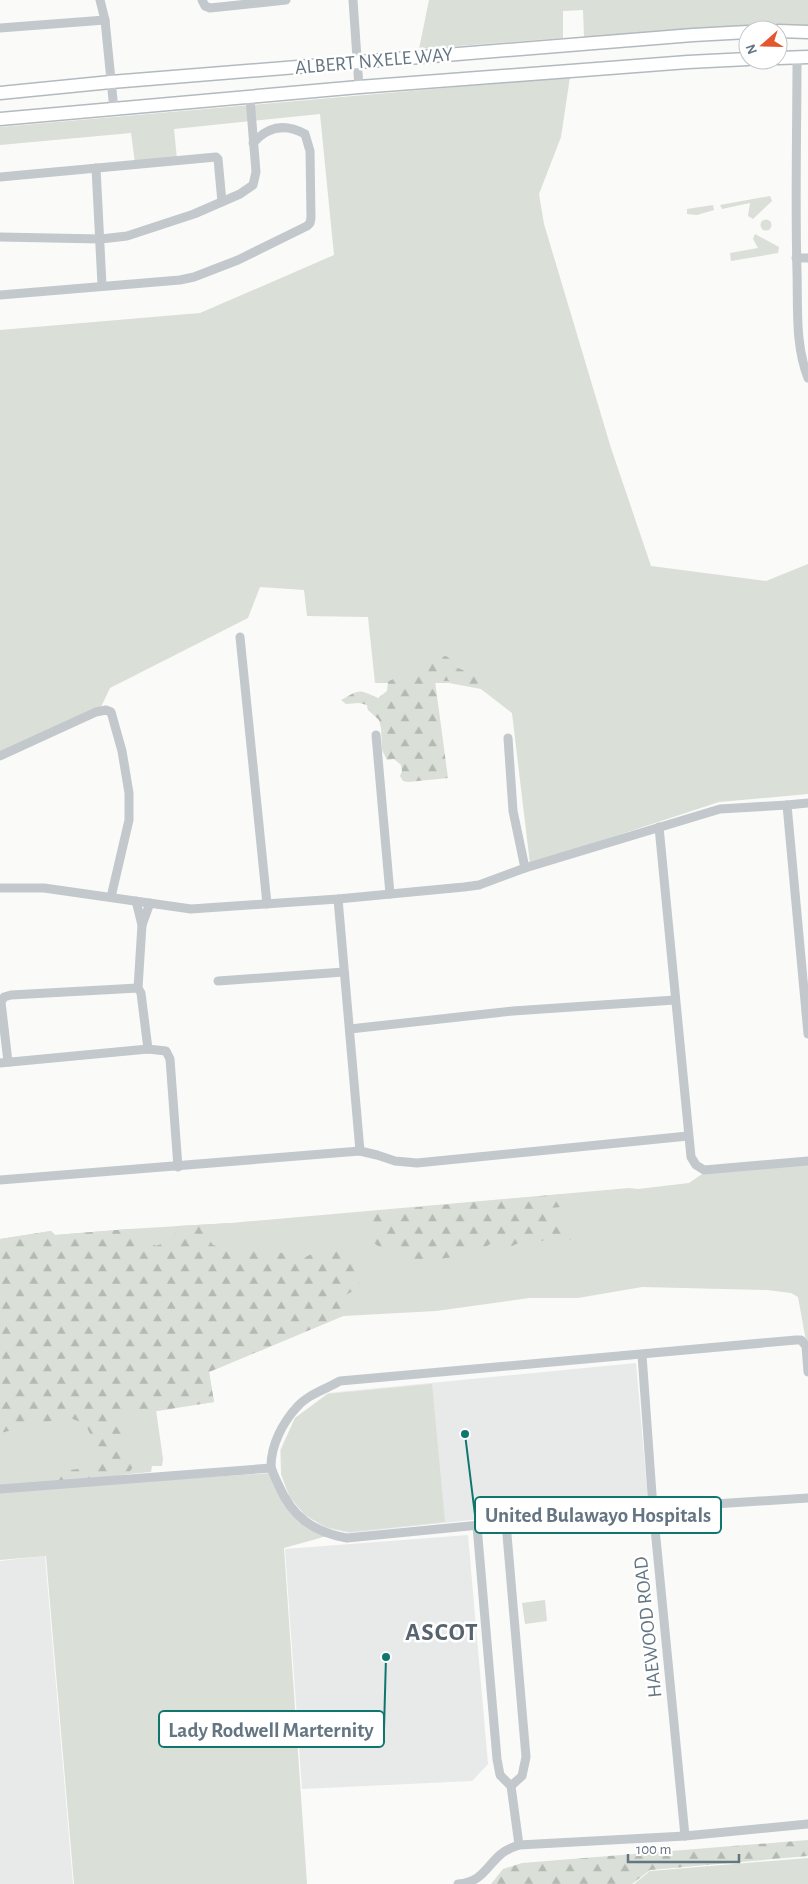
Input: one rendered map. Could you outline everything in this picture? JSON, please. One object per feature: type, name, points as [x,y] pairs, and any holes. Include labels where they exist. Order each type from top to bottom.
[{"type":"main road","points":[[788,31],[808,32]]},
{"type":"main road","name":"ALBERT NXELE WAY","points":[[0,92],[693,34],[738,32]]},
{"type":"main road","points":[[788,58],[802,57]]},
{"type":"main road","name":"ALBERT NXELE WAY","points":[[0,119],[359,87],[738,60]]},
{"type":"street","points":[[100,0],[105,20],[114,110]]},
{"type":"street","points":[[202,0],[205,6],[210,8],[286,0]]},
{"type":"street","points":[[353,0],[359,87]]},
{"type":"street","points":[[0,28],[105,20]]},
{"type":"street","points":[[802,57],[796,258],[798,340],[808,378]]},
{"type":"street","points":[[0,237],[100,239],[127,236],[160,226],[240,194],[252,185],[256,172],[250,98]]},
{"type":"street","points":[[0,295],[180,280],[194,277],[238,260],[309,225],[310,151],[305,134],[292,127],[269,130],[254,143]]},
{"type":"street","points":[[0,177],[216,157],[218,159],[222,202]]},
{"type":"street","points":[[96,168],[102,286]]},
{"type":"street","points":[[796,258],[808,258]]},
{"type":"street","points":[[240,637],[267,904]]},
{"type":"street","points":[[0,756],[96,712],[106,710],[111,712],[117,729],[129,793],[129,820],[111,897]]},
{"type":"street","points":[[376,735],[390,894]]},
{"type":"street","points":[[508,738],[513,811],[525,868]]},
{"type":"street","points":[[0,888],[44,888],[191,909],[338,899],[470,886],[720,809],[808,803]]},
{"type":"street","points":[[787,805],[808,1034]]},
{"type":"street","points":[[659,827],[691,1157],[696,1165],[704,1170],[808,1161]]},
{"type":"street","points":[[338,899],[360,1151]]},
{"type":"street","points":[[136,901],[142,925]]},
{"type":"street","points":[[148,1049],[142,993],[138,988],[142,925],[150,903]]},
{"type":"street","points":[[218,981],[344,972]]},
{"type":"street","points":[[138,988],[11,995],[4,997],[1,1002],[4,1063],[148,1049],[166,1051],[170,1059],[178,1167]]},
{"type":"street","points":[[350,1029],[513,1011],[675,1000]]},
{"type":"street","points":[[0,1180],[360,1151],[395,1161],[417,1163],[688,1136]]},
{"type":"street","points":[[808,1372],[806,1346],[801,1340],[796,1340],[340,1382],[298,1405],[284,1423],[274,1445],[271,1468],[283,1495],[294,1510],[312,1527],[329,1535],[347,1538],[654,1508],[808,1498]]},
{"type":"street","name":"HAEWOOD ROAD","points":[[642,1355],[654,1508],[685,1836]]},
{"type":"street","points":[[0,1489],[271,1468]]},
{"type":"street","points":[[506,1523],[526,1757],[522,1776],[511,1786]]},
{"type":"street","points":[[477,1526],[497,1759],[500,1775],[511,1786],[519,1845]]},
{"type":"street","points":[[458,1884],[472,1882],[480,1877],[502,1853],[519,1845],[685,1836],[808,1824]]},
{"type":"shaded area","points":[[636,1363],[648,1501],[350,1533],[325,1528],[305,1515],[289,1497],[281,1474],[280,1450],[295,1418],[328,1393]]},
{"type":"shaded area","points":[[468,1535],[488,1764],[472,1781],[302,1789],[285,1549]]},
{"type":"shaded area","points":[[45,1556],[73,1884],[0,1884],[0,1561]]},
{"type":"green space","points":[[429,0],[808,0],[808,26],[788,27],[788,20],[738,20],[738,29],[584,37],[583,10],[563,11],[563,38],[419,49]]},
{"type":"green space","points":[[570,77],[561,137],[539,194],[544,224],[611,448],[651,566],[766,581],[808,564],[808,794],[719,802],[530,864],[512,713],[481,689],[449,683],[375,683],[368,617],[307,616],[304,590],[260,587],[248,618],[110,688],[101,707],[0,755],[0,330],[200,313],[334,255],[320,114],[174,129],[177,159],[135,163],[131,133],[0,145],[0,127]]},
{"type":"green space","points":[[770,196],[772,201],[753,219],[748,216],[750,203],[722,209],[720,205]]},
{"type":"green space","points":[[713,205],[714,210],[697,215],[687,214],[687,209]]},
{"type":"green space","points":[[766,219],[772,225],[766,231],[760,225]]},
{"type":"green space","points":[[755,234],[779,247],[778,253],[731,261],[730,253],[758,248],[753,239]]},
{"type":"green space","points":[[431,651],[437,651],[441,657],[446,656],[453,661],[453,666],[482,678],[481,686],[449,681],[435,681],[448,778],[408,782],[403,781],[400,776],[402,771],[401,765],[394,759],[387,760],[382,750],[379,720],[368,710],[367,705],[359,703],[346,704],[341,700],[360,692],[378,698],[387,691],[388,682],[391,680],[412,681],[428,662]]},
{"type":"green space","points":[[808,1164],[808,1352],[798,1297],[791,1293],[767,1290],[642,1287],[578,1298],[529,1298],[436,1311],[343,1316],[209,1372],[214,1402],[156,1410],[163,1459],[162,1466],[152,1466],[151,1472],[0,1486],[0,1239],[51,1231],[55,1235],[231,1223],[629,1188],[638,1189],[689,1183],[705,1172]]},
{"type":"green space","points":[[563,1194],[561,1207],[549,1208],[546,1212],[553,1219],[558,1219],[559,1224],[572,1227],[571,1240],[561,1237],[541,1241],[534,1236],[512,1246],[500,1246],[494,1241],[487,1246],[468,1253],[434,1260],[415,1261],[410,1253],[385,1251],[371,1241],[367,1229],[366,1212]]},
{"type":"green space","points":[[231,1223],[205,1234],[213,1245],[229,1250],[285,1253],[289,1266],[315,1252],[341,1246],[356,1252],[362,1271],[361,1280],[355,1289],[342,1298],[344,1304],[343,1316],[209,1372],[214,1402],[139,1414],[124,1412],[120,1422],[127,1452],[135,1454],[137,1461],[128,1474],[100,1479],[54,1482],[50,1475],[54,1467],[66,1470],[82,1468],[96,1458],[94,1441],[85,1424],[68,1417],[0,1433],[0,1239],[51,1231],[55,1235],[129,1229],[131,1233],[145,1238],[156,1246],[174,1239],[177,1226]]},
{"type":"green space","points":[[432,1384],[445,1522],[350,1532],[326,1527],[305,1515],[290,1497],[281,1474],[281,1450],[295,1418],[328,1394]]},
{"type":"green space","points":[[271,1473],[281,1496],[327,1536],[284,1548],[307,1884],[74,1884],[46,1556],[0,1560],[0,1491]]},
{"type":"green space","points":[[545,1600],[547,1621],[525,1624],[522,1603]]},
{"type":"green space","points":[[808,1840],[808,1856],[650,1870],[632,1884],[491,1884],[503,1869],[522,1863]]},
{"type":"green space","points":[[808,1858],[808,1884],[634,1884],[650,1871]]},
{"type":"place","name":"United Bulawayo Hospitals","points":[[465,1434]]},
{"type":"place","name":"Lady Rodwell Marternity","points":[[386,1657]]},
{"type":"district","name":"ASCOT","points":[[442,1632]]}]
